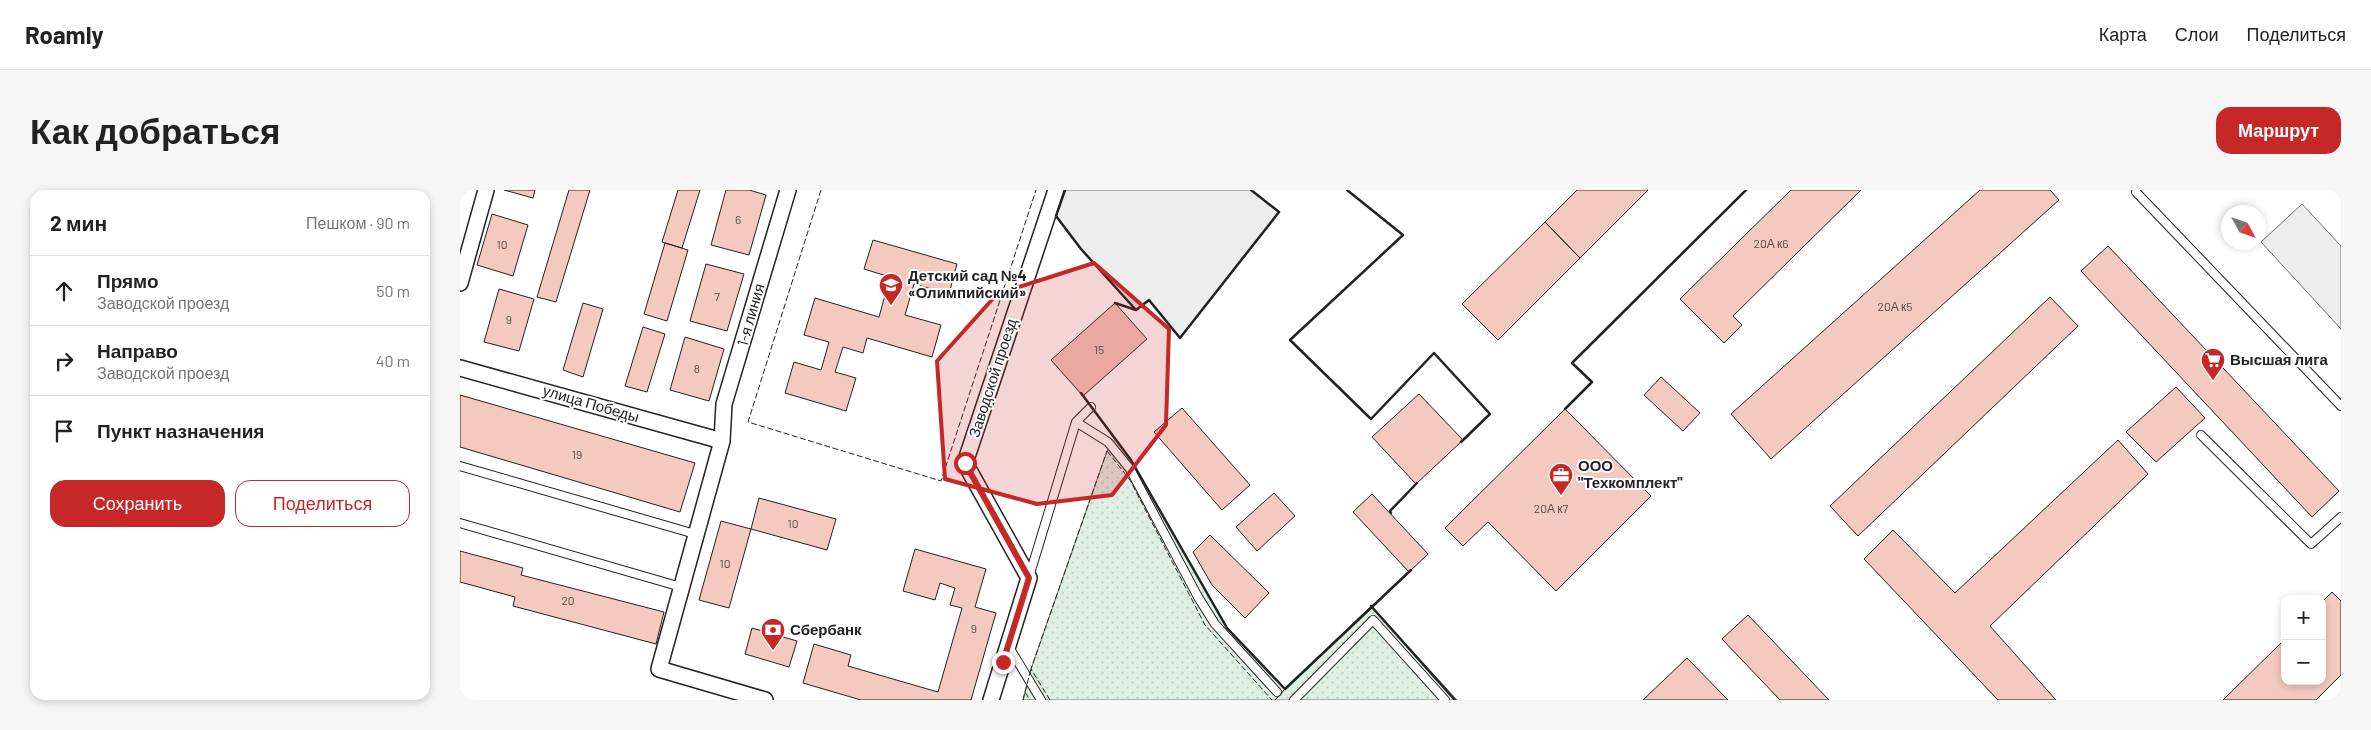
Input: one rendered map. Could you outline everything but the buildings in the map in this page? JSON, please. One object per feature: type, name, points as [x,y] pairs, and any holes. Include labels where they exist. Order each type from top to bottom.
[{"type":"street","points":[[460,283],[486,190]]},
{"type":"street","name":"1-я линия","points":[[765,700],[659,669],[722,441],[724,404],[788,190]]},
{"type":"street","name":"Заводской проезд","points":[[1029,578],[965,463],[1056,190]]},
{"type":"street","name":"улица Победы","points":[[460,368],[722,441]]},
{"type":"street","points":[[991,700],[1029,578]]},
{"type":"lane","points":[[2136,192],[2341,406]]},
{"type":"lane","points":[[1029,578],[1076,422],[1092,407]]},
{"type":"lane","points":[[1076,422],[1108,442],[1130,469],[1211,617],[1277,692]]},
{"type":"lane","points":[[2202,435],[2311,544],[2341,516]]},
{"type":"lane","points":[[460,466],[695,534]]},
{"type":"lane","points":[[460,523],[681,586]]},
{"type":"lane","points":[[1294,700],[1373,620],[1445,700]]},
{"type":"lane","points":[[1008,645],[1041,700]]},
{"type":"highlighted area","points":[[1094,263],[1169,329],[1166,425],[1112,495],[1037,504],[945,479],[937,361],[997,294]]},
{"type":"green space","points":[[1116,439],[1131,460],[1227,628],[1285,689],[1371,606],[1457,700],[1023,700],[1031,669],[1107,451]]},
{"type":"shaded area","points":[[1065,190],[1251,190],[1279,212],[1180,338],[1149,301],[1136,310],[1081,249],[1056,216]]},
{"type":"shaded area","points":[[2302,204],[2341,246],[2341,329],[2266,247],[2266,237]]},
{"type":"fence","points":[[821,190],[748,422],[941,481],[1036,190]]},
{"type":"fence","points":[[1107,451],[1130,480],[1205,625],[1272,700]]},
{"type":"fence","points":[[1050,700],[1031,669],[1107,451]]},
{"type":"fence","points":[[1025,692],[1031,669]]},
{"type":"fence","points":[[1275,700],[1285,689]]},
{"type":"fence","points":[[1023,700],[1025,692],[1030,700]]},
{"type":"wall","points":[[1065,190],[1056,216],[1081,249],[1136,310]]},
{"type":"wall","points":[[1136,310],[1149,300],[1180,338],[1279,212],[1251,190]]},
{"type":"wall","points":[[1347,190],[1403,235],[1290,340],[1371,419],[1434,353],[1490,414],[1461,442]]},
{"type":"wall","points":[[1565,409],[1592,382],[1572,363],[1746,190]]},
{"type":"wall","points":[[1115,303],[1136,310]]},
{"type":"wall","points":[[1081,393],[1131,460],[1227,628],[1285,689],[1411,570]]},
{"type":"wall","points":[[1391,513],[1390,511],[1417,483]]},
{"type":"wall","points":[[1371,606],[1455,700]]},
{"type":"place","name":"Детский сад №4 «Олимпийский»","points":[[891,306]]},
{"type":"place","name":"Высшая лига","points":[[2213,381]]},
{"type":"place","name":"ООО \"Техкомплект\"","points":[[1561,496]]},
{"type":"place","name":"Сбербанк","points":[[773,651]]},
{"type":"route","points":[[965,463],[1029,578],[1003,662]]}]
